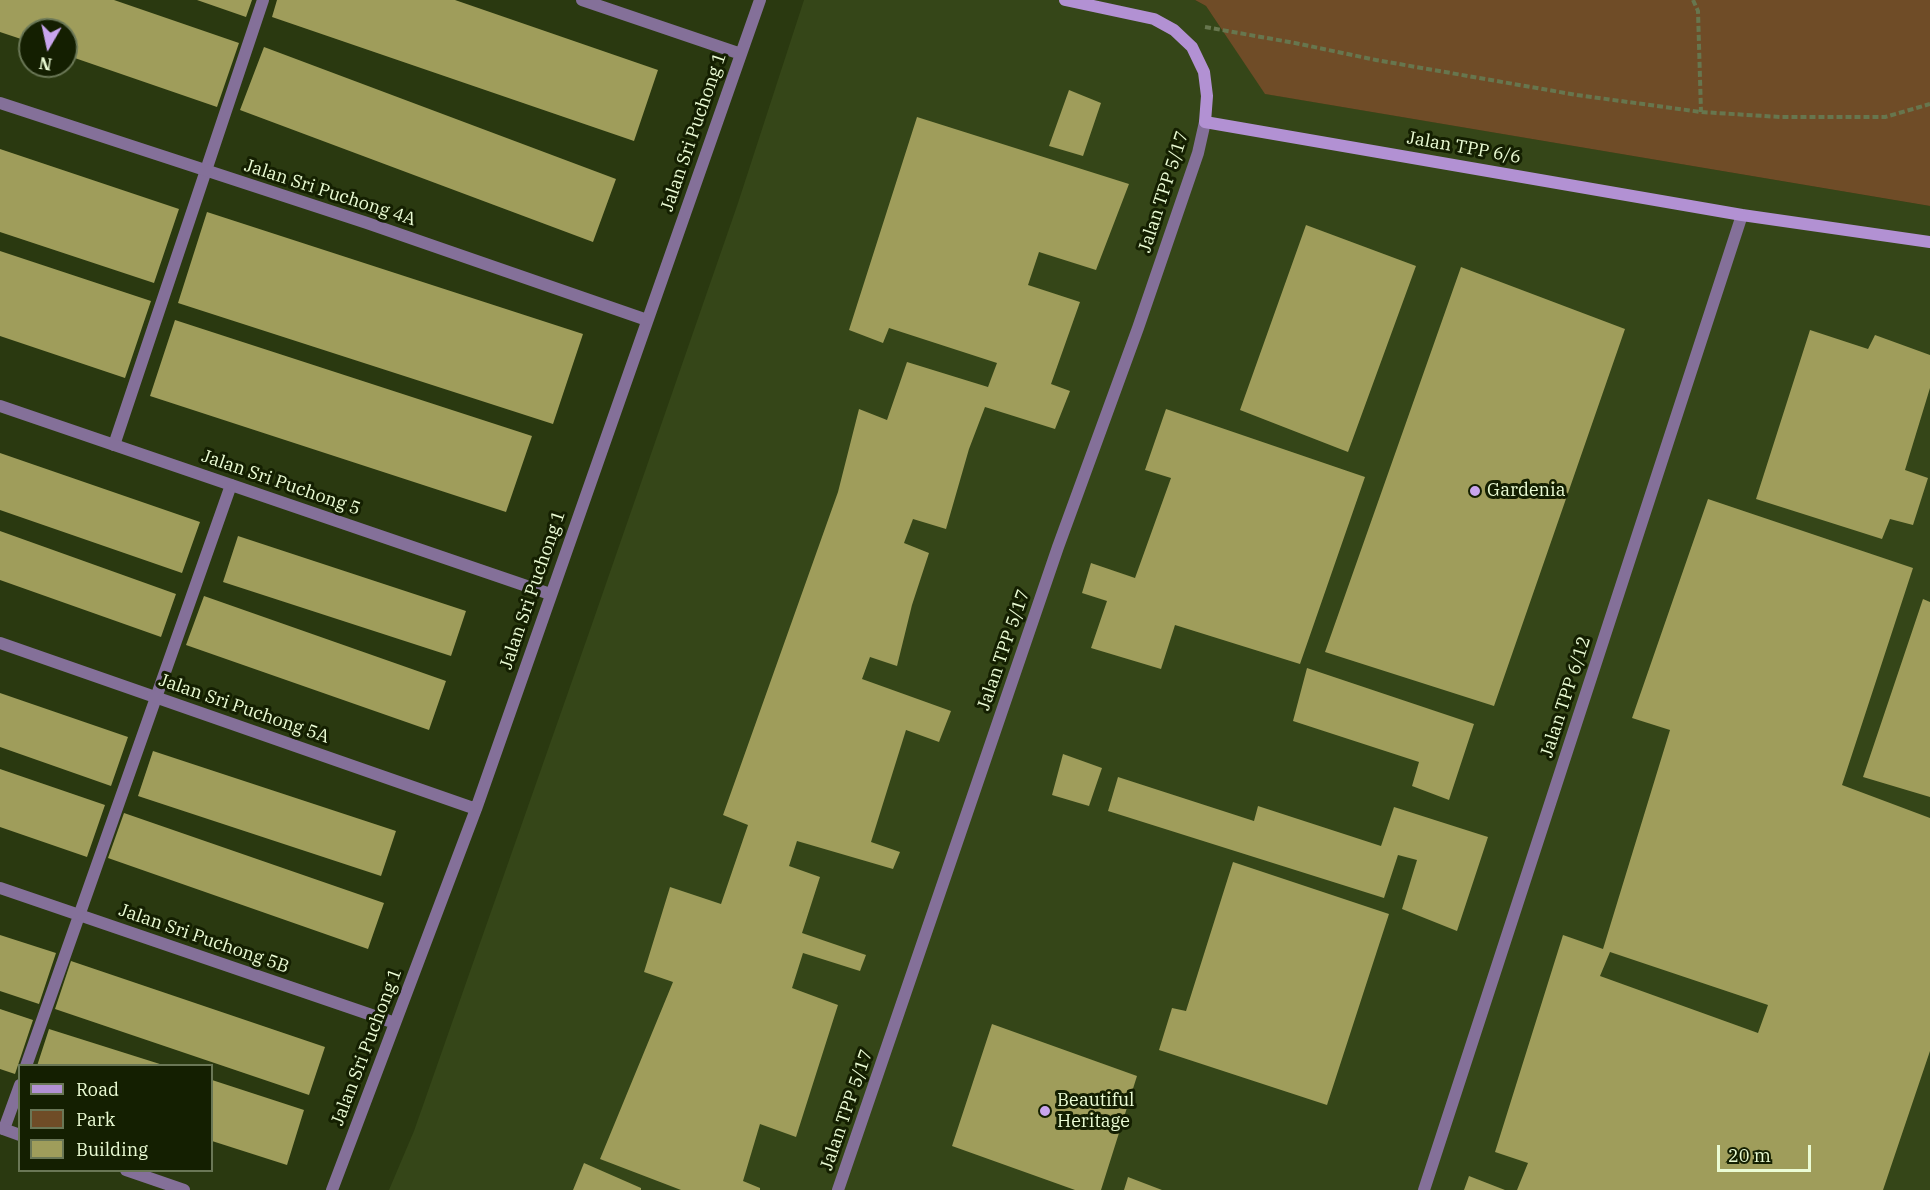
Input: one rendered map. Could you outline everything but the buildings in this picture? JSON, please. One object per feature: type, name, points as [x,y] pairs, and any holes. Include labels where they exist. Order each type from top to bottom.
[{"type":"street","points":[[114,445],[263,0]]},
{"type":"street","points":[[582,0],[741,54]]},
{"type":"street","name":"Jalan Sri Puchong 1","points":[[332,1190],[476,809],[760,0]]},
{"type":"street","points":[[1065,0],[1154,19],[1174,30],[1192,47],[1204,72],[1207,96],[1205,122]]},
{"type":"street","name":"Jalan Sri Puchong 4A","points":[[0,103],[647,320]]},
{"type":"street","name":"Jalan TPP 6/6","points":[[1205,122],[1742,215],[1930,242]]},
{"type":"street","name":"Jalan TPP 5/17","points":[[838,1190],[1058,547],[1138,328],[1198,153],[1205,122]]},
{"type":"street","name":"Jalan TPP 6/12","points":[[1424,1190],[1742,215]]},
{"type":"street","name":"Jalan Sri Puchong 5","points":[[0,406],[550,594]]},
{"type":"street","points":[[26,1064],[231,485]]},
{"type":"street","name":"Jalan Sri Puchong 5A","points":[[0,643],[476,809]]},
{"type":"street","name":"Jalan Sri Puchong 5B","points":[[0,888],[395,1023]]},
{"type":"street","points":[[18,1090],[2,1129],[18,1134]]},
{"type":"street","points":[[132,1172],[184,1190]]},
{"type":"path","points":[[1693,0],[1698,11],[1701,112]]},
{"type":"path","points":[[1201,27],[1565,93],[1701,112],[1780,117],[1885,117],[1930,104]]},
{"type":"shaded area","points":[[804,0],[1195,0],[1206,6],[1266,94],[1930,206],[1930,1190],[389,1190],[414,1131],[591,627],[738,203]]},
{"type":"green space","points":[[1195,0],[1930,0],[1930,206],[1265,94],[1206,6]]},
{"type":"place","name":"Gardenia","points":[[1475,491]]},
{"type":"place","name":"Beautiful Heritage","points":[[1045,1111]]}]
